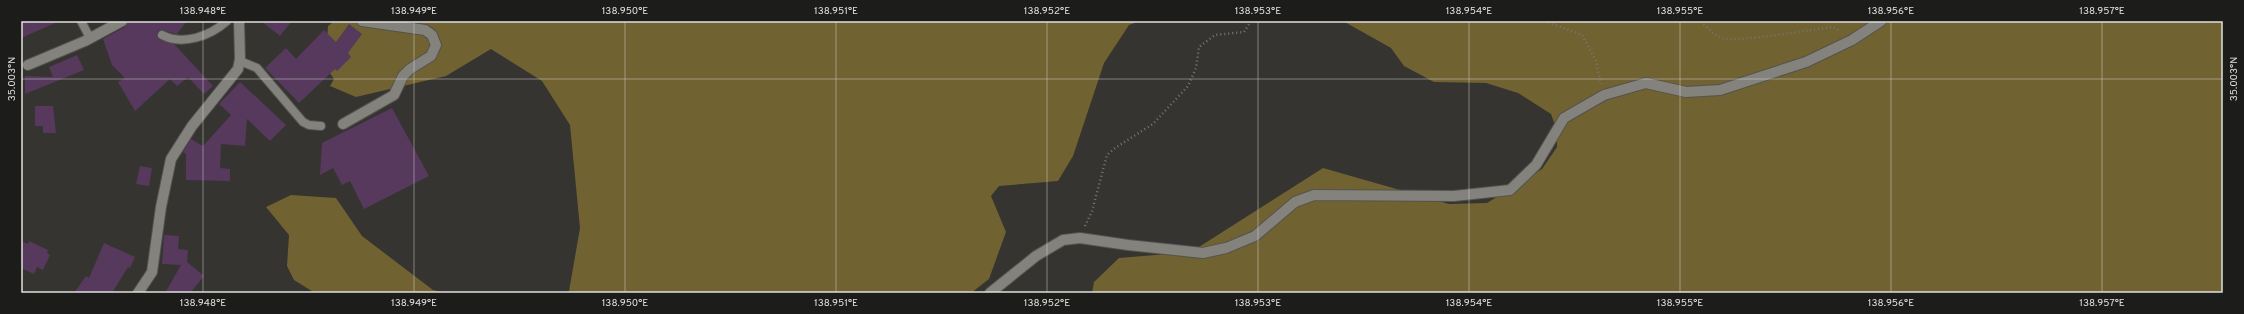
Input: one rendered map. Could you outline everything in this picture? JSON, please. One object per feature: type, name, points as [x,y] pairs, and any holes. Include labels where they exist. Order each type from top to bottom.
[{"type":"street","points":[[24,65],[90,38],[122,21]]},
{"type":"street","points":[[138,293],[152,272],[161,207],[171,159],[192,126],[233,77],[240,60],[239,21]]},
{"type":"street","points":[[343,124],[394,95],[403,76],[410,69],[431,56],[436,45],[432,35],[426,30],[362,21]]},
{"type":"street","points":[[990,293],[1036,256],[1063,240],[1080,238],[1128,246],[1203,253],[1226,248],[1254,236],[1295,202],[1314,196],[1454,196],[1510,190],[1536,165],[1564,118],[1604,95],[1646,83],[1686,92],[1720,90],[1806,62],[1852,40],[1881,21]]},
{"type":"lane","points":[[81,21],[90,38]]},
{"type":"lane","points":[[162,35],[174,40],[190,39],[212,32],[227,21]]},
{"type":"lane","points":[[240,60],[257,68],[303,122],[309,125],[321,126]]},
{"type":"path","points":[[1080,238],[1092,211],[1107,155],[1115,148],[1153,124],[1188,86],[1196,68],[1199,47],[1216,35],[1244,32],[1251,21]]},
{"type":"path","points":[[1545,21],[1582,35],[1596,61],[1604,95]]},
{"type":"path","points":[[1700,21],[1708,30],[1724,38],[1744,38],[1833,27],[1852,40]]},
{"type":"shaded area","points":[[334,21],[1140,21],[1129,25],[1104,63],[1073,156],[1058,181],[999,186],[991,196],[1006,232],[989,279],[971,293],[567,293],[569,291],[580,228],[570,125],[542,81],[491,49],[446,76],[356,97],[330,86],[334,79],[325,66],[328,26]]},
{"type":"shaded area","points":[[1343,21],[2223,21],[2223,293],[1092,293],[1094,282],[1119,258],[1191,252],[1323,168],[1449,204],[1487,203],[1542,169],[1557,147],[1557,131],[1551,114],[1518,93],[1486,83],[1434,82],[1404,66],[1391,48]]},
{"type":"shaded area","points":[[291,195],[336,198],[362,236],[433,290],[447,293],[315,293],[294,280],[287,266],[289,235],[266,207]]},
{"type":"building","points":[[21,21],[60,21],[21,38]]},
{"type":"building","points":[[128,21],[187,21],[177,34],[162,30],[158,31],[157,36],[160,40],[174,44],[213,86],[204,94],[188,77],[177,86],[170,79],[135,111],[118,82],[125,78],[112,65],[103,39],[125,27]]},
{"type":"building","points":[[261,21],[292,21],[280,36]]},
{"type":"building","points":[[349,24],[362,34],[348,53],[351,57],[337,71],[335,69],[299,103],[265,68],[286,48],[296,59],[324,30],[336,42]]},
{"type":"building","points":[[77,55],[84,70],[25,94],[25,76],[53,77],[49,67]]},
{"type":"building","points":[[240,82],[286,125],[270,141],[247,119],[245,146],[221,144],[220,168],[230,169],[230,181],[186,180],[186,154],[183,152],[191,139],[203,146],[231,115],[219,104]]},
{"type":"building","points":[[35,106],[53,106],[56,133],[43,133],[43,126],[35,126]]},
{"type":"building","points":[[392,108],[429,176],[364,209],[350,181],[342,185],[333,168],[320,175],[322,143]]},
{"type":"building","points":[[140,166],[152,168],[149,186],[136,184]]},
{"type":"building","points":[[164,235],[179,236],[178,249],[188,250],[187,262],[204,276],[190,293],[165,293],[181,265],[162,264]]},
{"type":"building","points":[[21,241],[28,244],[29,241],[48,250],[47,253],[50,255],[43,270],[37,267],[34,274],[21,268]]},
{"type":"building","points":[[104,243],[135,257],[130,268],[128,267],[112,293],[74,293],[86,276],[89,278]]}]
